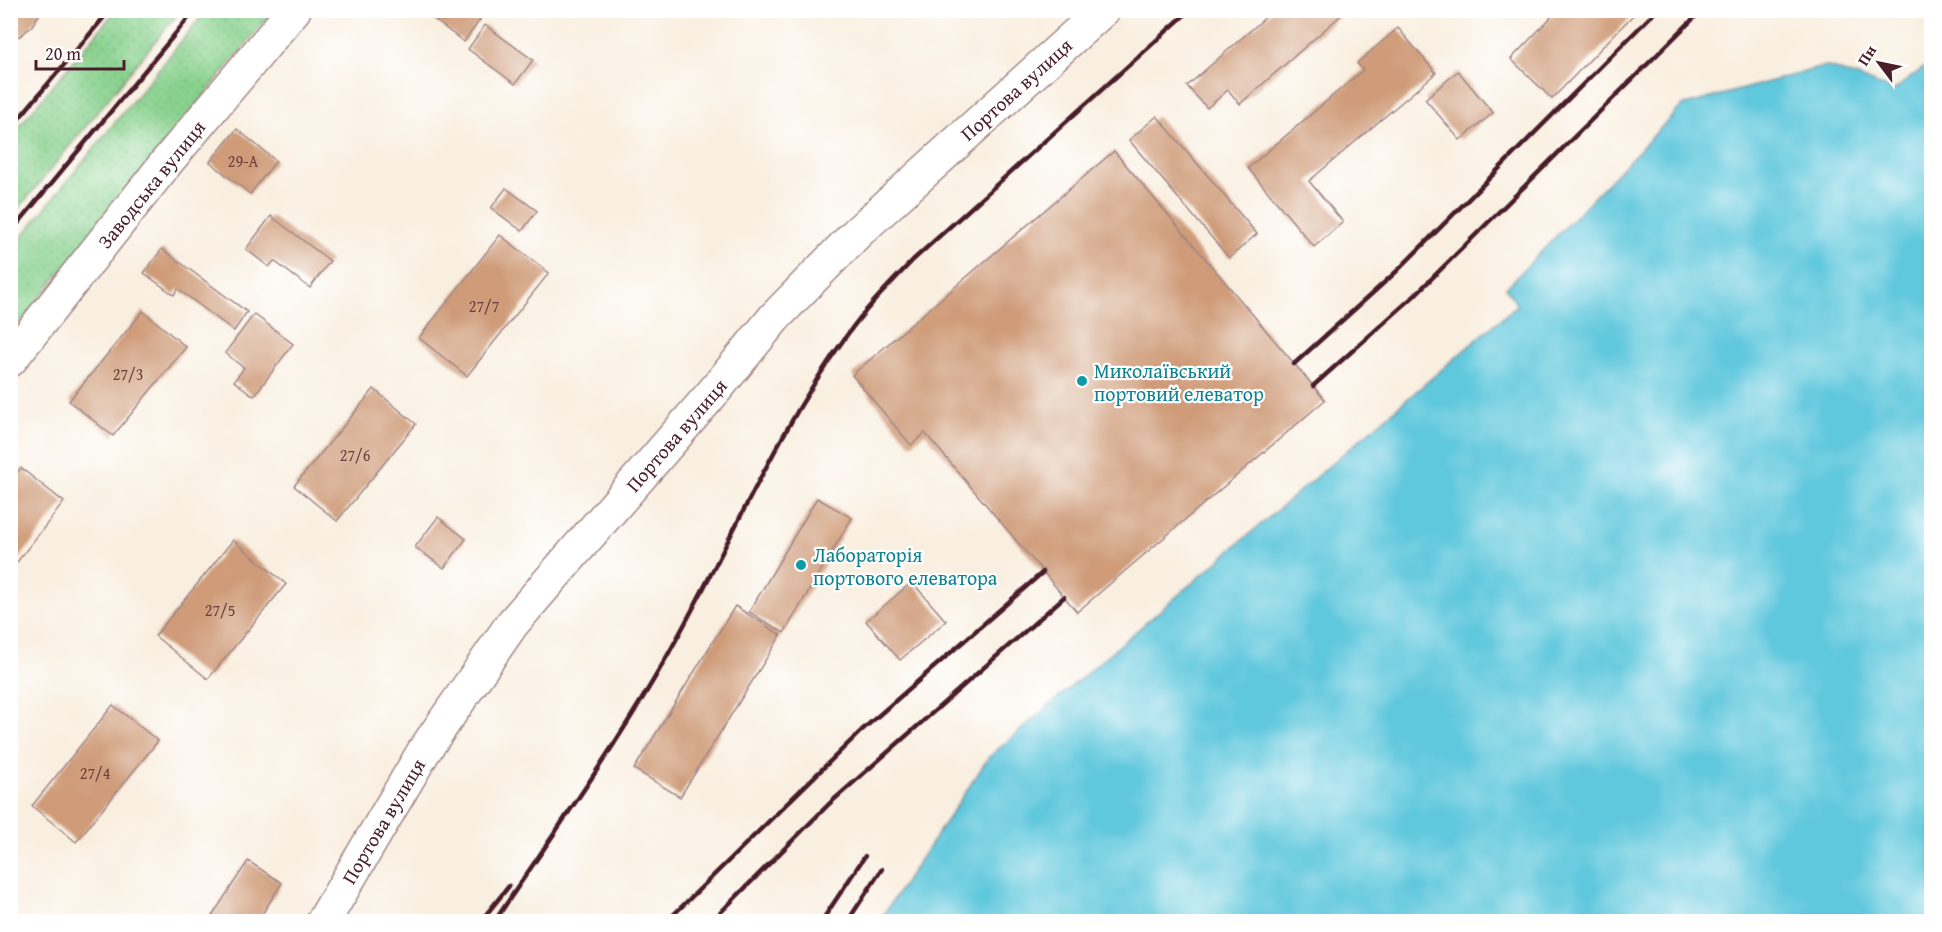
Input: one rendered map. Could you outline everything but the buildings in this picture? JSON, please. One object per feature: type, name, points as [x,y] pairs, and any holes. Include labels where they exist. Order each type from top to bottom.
[{"type":"street","name":"Заводська вулиця","points":[[10,360],[166,163],[294,10]]},
{"type":"street","name":"Портова вулиця","points":[[323,921],[424,752],[512,624],[717,389],[775,317],[856,233],[1103,10]]},
{"type":"green space","points":[[116,10],[180,11],[11,218],[11,136]]},
{"type":"green space","points":[[206,11],[273,11],[11,333],[11,250]]},
{"type":"water","points":[[1931,62],[1931,921],[879,921],[989,757],[1517,305],[1506,288],[1682,106],[1826,66],[1894,90]]},
{"type":"railway","points":[[10,129],[110,10]]},
{"type":"railway","points":[[10,233],[195,10]]},
{"type":"railway","points":[[494,922],[596,771],[654,679],[793,418],[854,325],[913,260],[1190,10]]},
{"type":"railway","points":[[1294,364],[1397,271],[1657,10]]},
{"type":"railway","points":[[1313,386],[1414,296],[1702,10]]},
{"type":"railway","points":[[666,922],[862,730],[1043,572]]},
{"type":"railway","points":[[711,922],[829,804],[1064,597]]},
{"type":"railway","points":[[821,922],[865,856]]},
{"type":"railway","points":[[847,922],[882,869]]},
{"type":"railway","points":[[480,922],[509,886]]},
{"type":"place","name":"Миколаївський портовий елеватор","points":[[1082,381]]},
{"type":"place","name":"Лабораторія портового елеватора","points":[[801,565]]}]
